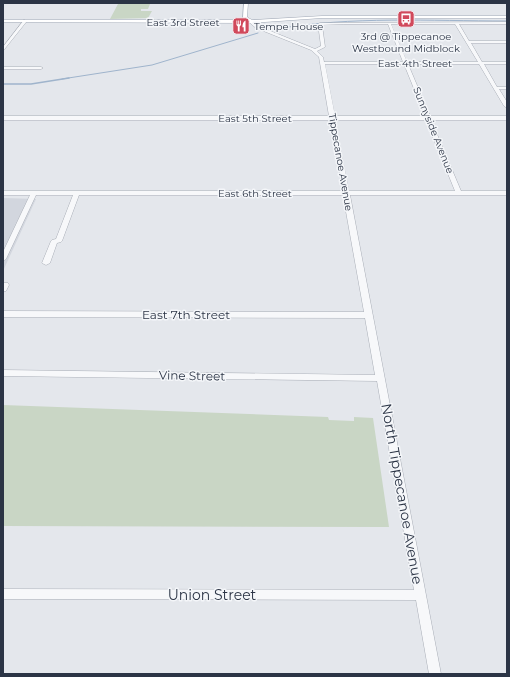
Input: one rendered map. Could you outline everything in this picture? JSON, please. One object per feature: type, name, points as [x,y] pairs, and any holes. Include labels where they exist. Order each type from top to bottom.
[{"type":"main road","points":[[246,3],[245,18],[250,22],[252,13]]},
{"type":"main road","name":"East 3rd Street","points":[[3,21],[250,22],[322,17],[507,17]]},
{"type":"street","points":[[3,50],[25,21]]},
{"type":"street","points":[[250,22],[257,27],[315,50],[323,47],[320,24],[507,23]]},
{"type":"street","name":"Sunnyside Avenue","points":[[389,23],[459,193]]},
{"type":"street","points":[[456,23],[507,106]]},
{"type":"street","points":[[467,42],[507,42]]},
{"type":"street","points":[[3,43],[9,43]]},
{"type":"street","name":"Tippecanoe Avenue","points":[[315,50],[320,55],[323,64],[369,315]]},
{"type":"street","name":"East 4th Street","points":[[323,64],[507,64]]},
{"type":"street","points":[[3,68],[41,68]]},
{"type":"street","points":[[496,88],[507,88]]},
{"type":"street","name":"East 5th Street","points":[[3,118],[507,118]]},
{"type":"street","name":"East 6th Street","points":[[3,193],[507,193]]},
{"type":"street","points":[[3,259],[34,193]]},
{"type":"street","points":[[46,263],[54,241],[60,241],[77,193]]},
{"type":"street","name":"East 7th Street","points":[[3,314],[369,315]]},
{"type":"street","name":"North Tippecanoe Avenue","points":[[369,315],[435,674]]},
{"type":"street","name":"Vine Street","points":[[3,374],[381,378]]},
{"type":"street","name":"Union Street","points":[[3,594],[421,595]]},
{"type":"shaded area","points":[[3,198],[36,199],[3,271]]},
{"type":"green space","points":[[118,4],[150,4],[148,9],[141,9],[141,11],[152,11],[148,18],[110,19]]},
{"type":"green space","points":[[3,405],[328,417],[329,420],[354,421],[354,417],[373,418],[389,527],[3,526]]},
{"type":"waterway","points":[[276,29],[333,22],[391,20],[507,21]]},
{"type":"waterway","points":[[62,79],[152,65],[258,33]]},
{"type":"waterway","points":[[3,84],[31,84],[69,78]]},
{"type":"place","name":"3rd @ Tippecanoe Westbound Midblock","points":[[406,19]]},
{"type":"place","name":"Tempe House","points":[[241,26]]}]
